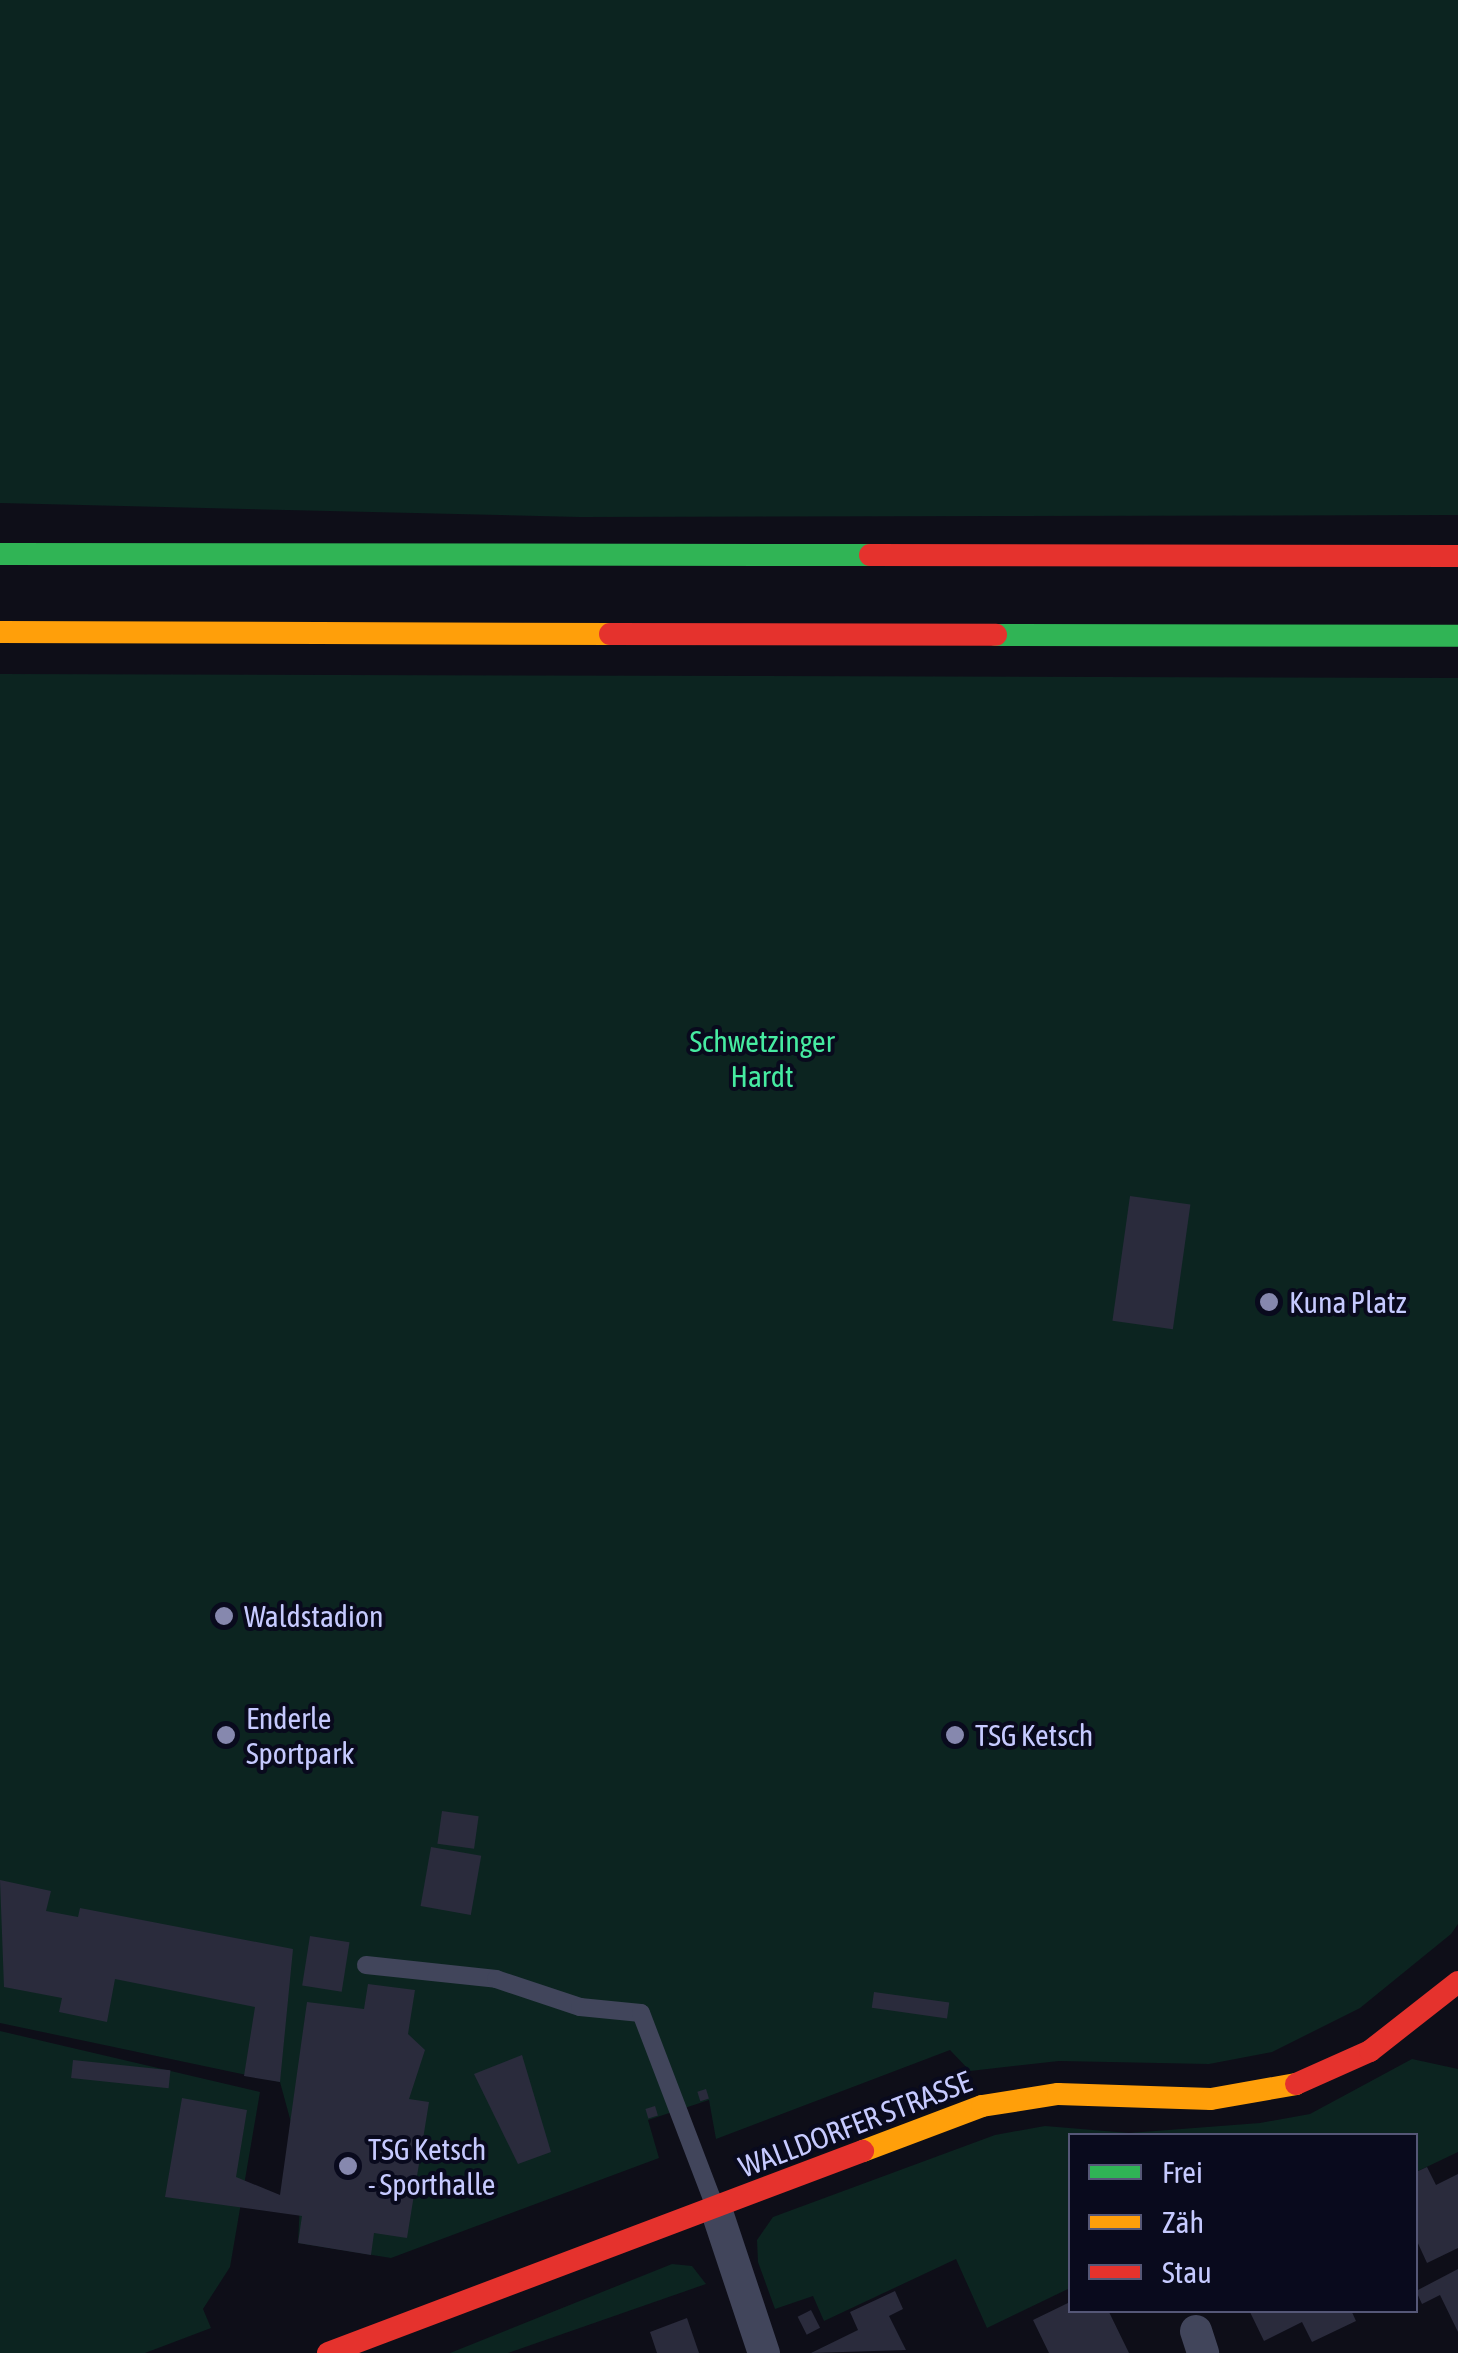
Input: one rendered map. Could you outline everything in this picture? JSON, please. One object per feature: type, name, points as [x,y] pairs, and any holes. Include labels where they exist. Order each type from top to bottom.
[{"type":"main road","points":[[0,554],[1458,556]]},
{"type":"main road","points":[[0,632],[1458,636]]},
{"type":"main road","name":"WALLDORFER STRASSE","points":[[328,2353],[982,2106],[1058,2094],[1211,2099],[1291,2086],[1370,2050],[1457,1987]]},
{"type":"street","points":[[716,2209],[764,2353]]},
{"type":"lane","points":[[366,1965],[496,1979],[580,2006],[641,2012],[716,2209]]},
{"type":"green space","points":[[0,0],[1458,0],[1458,515],[580,517],[0,503]]},
{"type":"green space","name":"Schwetzinger Hardt","points":[[0,674],[1458,678],[1458,1924],[1451,1934],[1360,2008],[1272,2052],[1209,2064],[1059,2061],[970,2071],[950,2050],[716,2139],[709,2100],[648,2120],[659,2158],[391,2258],[298,2243],[302,2163],[280,2082],[0,2023]]},
{"type":"green space","points":[[0,2031],[260,2092],[230,2267],[203,2309],[211,2328],[145,2353],[0,2353]]},
{"type":"green space","points":[[1412,2059],[1458,2069],[1458,2152],[1418,2171],[1418,2133],[1129,2133],[1260,2123],[1310,2114]]},
{"type":"green space","points":[[1045,2126],[1129,2133],[1068,2133],[1068,2289],[987,2328],[956,2259],[824,2321],[813,2296],[775,2309],[758,2262],[757,2240],[773,2217],[995,2135]]},
{"type":"green space","points":[[672,2264],[692,2266],[706,2284],[508,2353],[450,2353]]},
{"type":"building","points":[[1130,1196],[1190,1204],[1173,1329],[1112,1321]]},
{"type":"building","points":[[442,1811],[479,1816],[474,1849],[437,1844]]},
{"type":"building","points":[[431,1847],[481,1856],[471,1915],[421,1906]]},
{"type":"building","points":[[0,1880],[51,1891],[46,1911],[78,1917],[80,1908],[293,1949],[280,2082],[244,2076],[255,2007],[115,1979],[107,2022],[59,2012],[62,1998],[4,1987]]},
{"type":"building","points":[[310,1936],[350,1942],[342,1992],[302,1985]]},
{"type":"building","points":[[368,1984],[415,1990],[408,2034],[425,2050],[409,2099],[429,2102],[407,2238],[374,2233],[371,2255],[298,2243],[302,2216],[165,2197],[182,2098],[247,2110],[236,2177],[280,2195],[307,2002],[364,2009]]},
{"type":"building","points":[[874,1992],[949,2003],[947,2018],[872,2008]]},
{"type":"building","points":[[522,2055],[551,2152],[518,2164],[474,2074]]},
{"type":"building","points":[[73,2060],[170,2070],[169,2088],[71,2078]]},
{"type":"building","points":[[706,2089],[709,2099],[700,2101],[697,2092]]},
{"type":"building","points":[[655,2106],[658,2116],[648,2118],[645,2109]]},
{"type":"building","points":[[1427,2167],[1436,2185],[1458,2174],[1458,2248],[1427,2263],[1418,2243],[1418,2171]]},
{"type":"building","points":[[1458,2269],[1458,2332],[1440,2295],[1422,2304],[1418,2290]]},
{"type":"building","points":[[895,2291],[903,2309],[889,2316],[906,2350],[811,2353],[858,2330],[850,2312]]},
{"type":"building","points":[[1068,2303],[1068,2313],[1109,2313],[1129,2353],[1049,2353],[1033,2320]]},
{"type":"building","points":[[811,2310],[820,2328],[807,2335],[798,2317]]},
{"type":"building","points":[[1250,2313],[1352,2313],[1356,2321],[1312,2342],[1302,2322],[1264,2341]]},
{"type":"building","points":[[687,2318],[699,2353],[657,2353],[650,2332]]},
{"type":"traffic: fast","points":[[0,554],[870,555]]},
{"type":"traffic: fast","points":[[996,635],[1458,636]]},
{"type":"traffic: slow","points":[[0,632],[610,634]]},
{"type":"traffic: slow","points":[[863,2151],[982,2106],[1058,2094],[1211,2099],[1296,2084]]},
{"type":"traffic: jam","points":[[870,555],[1458,556]]},
{"type":"traffic: jam","points":[[610,634],[996,635]]},
{"type":"traffic: jam","points":[[1296,2084],[1370,2051],[1458,1982]]},
{"type":"traffic: jam","points":[[328,2353],[863,2151]]},
{"type":"place","name":"Kuna Platz","points":[[1269,1302]]},
{"type":"place","name":"Waldstadion","points":[[224,1616]]},
{"type":"place","name":"Enderle Sportpark","points":[[226,1735]]},
{"type":"place","name":"TSG Ketsch","points":[[955,1735]]},
{"type":"place","name":"TSG Ketsch - Sporthalle","points":[[348,2166]]}]
